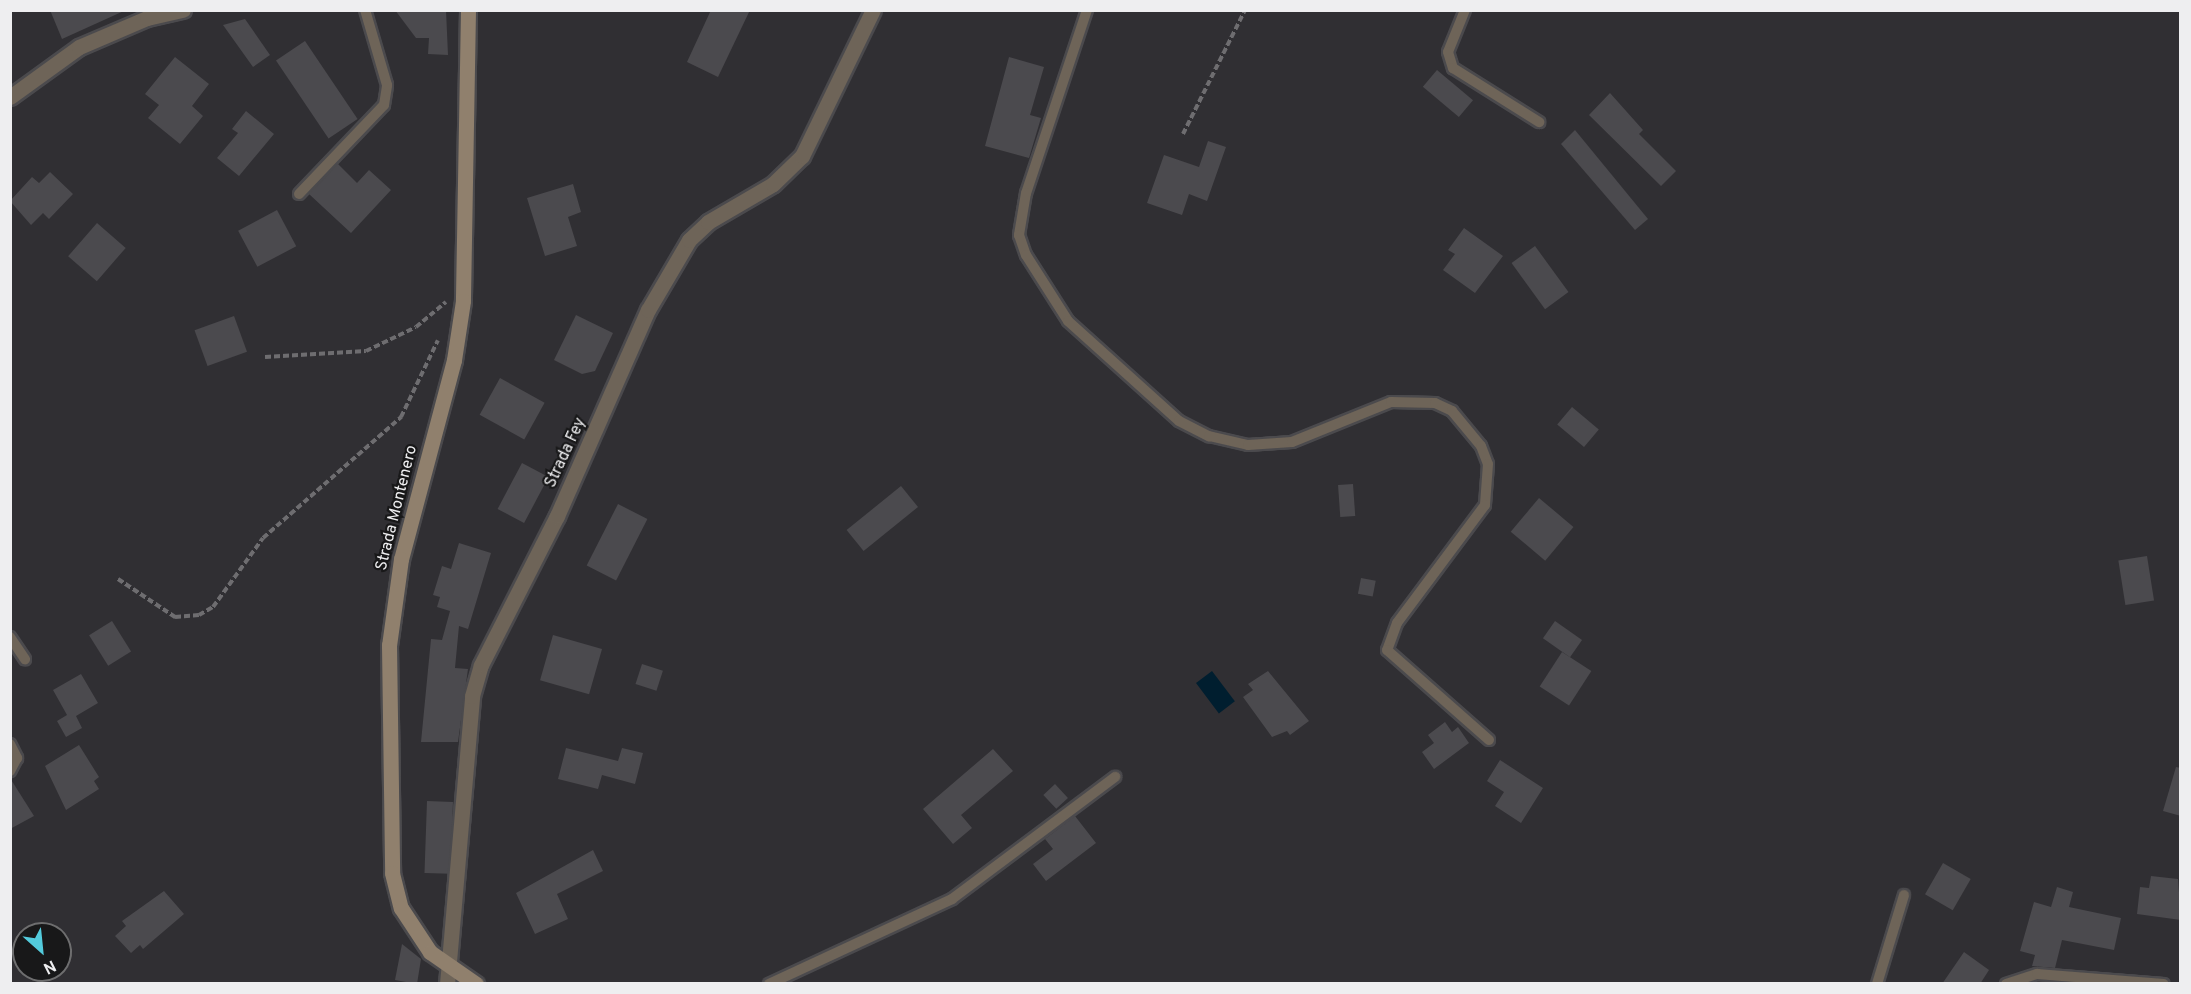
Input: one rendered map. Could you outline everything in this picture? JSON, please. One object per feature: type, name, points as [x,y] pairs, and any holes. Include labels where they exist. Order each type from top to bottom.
[{"type":"main road","name":"Strada Montenero","points":[[468,10],[465,286],[454,360],[401,559],[388,645],[392,873],[413,932],[448,976],[476,984]]},
{"type":"street","name":"Strada Fey","points":[[448,976],[472,696],[481,665],[557,516],[648,310],[689,240],[708,222],[773,184],[802,156],[873,10]]},
{"type":"street","points":[[10,97],[79,47],[172,12]]},
{"type":"lane","points":[[299,194],[384,105],[387,85],[365,10]]},
{"type":"lane","points":[[1087,10],[1026,192],[1019,235],[1026,255],[1068,321],[1179,420],[1209,436],[1248,445],[1292,442],[1391,402],[1413,400],[1435,403],[1465,426],[1488,464],[1485,505],[1396,623],[1387,651],[1489,740]]},
{"type":"lane","points":[[1465,10],[1448,52],[1453,68],[1539,122]]},
{"type":"lane","points":[[10,636],[25,659]]},
{"type":"lane","points":[[10,744],[17,758],[10,771]]},
{"type":"lane","points":[[769,984],[952,899],[1115,777]]},
{"type":"lane","points":[[1876,984],[1904,895]]},
{"type":"lane","points":[[2006,984],[2037,974],[2164,984]]},
{"type":"path","points":[[1183,134],[1245,10]]},
{"type":"path","points":[[265,357],[366,351],[390,343],[465,286]]},
{"type":"path","points":[[118,579],[175,617],[199,615],[213,607],[263,538],[401,417],[440,337]]},
{"type":"water","points":[[1212,671],[1235,701],[1219,713],[1196,683]]},
{"type":"building","points":[[50,10],[126,10],[62,39]]},
{"type":"building","points":[[395,10],[446,10],[448,55],[428,54],[429,38],[416,38]]},
{"type":"building","points":[[711,10],[750,10],[718,77],[687,62]]},
{"type":"building","points":[[245,19],[270,55],[253,67],[223,25]]},
{"type":"building","points":[[305,41],[358,119],[329,139],[276,61]]},
{"type":"building","points":[[175,57],[209,84],[192,106],[203,116],[180,144],[148,118],[159,105],[145,94]]},
{"type":"building","points":[[1009,57],[1044,67],[1030,115],[1041,118],[1029,158],[985,146]]},
{"type":"building","points":[[1437,70],[1473,100],[1459,117],[1423,87]]},
{"type":"building","points":[[1610,93],[1643,130],[1639,134],[1676,171],[1661,186],[1589,115]]},
{"type":"building","points":[[246,111],[274,134],[239,176],[217,158],[238,133],[232,129]]},
{"type":"building","points":[[1575,130],[1648,219],[1635,230],[1561,144]]},
{"type":"building","points":[[1208,141],[1226,147],[1207,201],[1189,194],[1182,215],[1147,203],[1164,155],[1199,167]]},
{"type":"building","points":[[338,164],[357,183],[369,170],[391,190],[351,233],[309,194]]},
{"type":"building","points":[[50,172],[73,194],[49,219],[43,213],[31,225],[10,201],[32,177],[39,183]]},
{"type":"building","points":[[573,184],[581,212],[568,217],[577,246],[545,256],[527,198]]},
{"type":"building","points":[[277,210],[296,246],[257,267],[238,231]]},
{"type":"building","points":[[97,223],[126,248],[97,281],[68,256]]},
{"type":"building","points":[[1464,228],[1503,256],[1475,293],[1443,270],[1455,254],[1448,250]]},
{"type":"building","points":[[1535,246],[1569,292],[1545,309],[1512,263]]},
{"type":"building","points":[[576,315],[613,333],[595,371],[582,374],[554,360]]},
{"type":"building","points":[[234,316],[247,352],[208,366],[195,330]]},
{"type":"building","points":[[500,378],[545,403],[524,439],[480,415]]},
{"type":"building","points":[[1572,407],[1599,429],[1584,447],[1557,425]]},
{"type":"building","points":[[522,463],[548,477],[524,523],[498,509]]},
{"type":"building","points":[[1353,484],[1355,516],[1340,517],[1338,485]]},
{"type":"building","points":[[901,486],[918,507],[864,551],[847,530]]},
{"type":"building","points":[[1539,498],[1573,527],[1545,561],[1511,532]]},
{"type":"building","points":[[618,504],[647,519],[616,580],[587,565]]},
{"type":"building","points":[[459,543],[491,553],[468,629],[459,626],[455,668],[468,669],[458,742],[421,742],[431,639],[442,640],[450,611],[437,607],[440,597],[433,595],[442,566],[451,569]]},
{"type":"building","points":[[2147,556],[2154,600],[2125,605],[2118,561]]},
{"type":"building","points":[[1361,578],[1376,581],[1373,597],[1358,594]]},
{"type":"building","points":[[112,621],[131,652],[108,666],[89,635]]},
{"type":"building","points":[[1555,621],[1582,640],[1570,657],[1543,638]]},
{"type":"building","points":[[553,635],[602,649],[589,694],[540,680]]},
{"type":"building","points":[[1562,652],[1591,671],[1569,705],[1540,686]]},
{"type":"building","points":[[642,664],[663,671],[656,691],[636,684]]},
{"type":"building","points":[[1268,671],[1309,721],[1290,735],[1287,731],[1272,737],[1243,697],[1253,690],[1248,684]]},
{"type":"building","points":[[81,674],[98,703],[76,716],[82,728],[66,737],[57,721],[67,715],[53,690]]},
{"type":"building","points":[[1445,722],[1452,732],[1458,727],[1469,743],[1434,769],[1422,752],[1434,743],[1428,735]]},
{"type":"building","points":[[79,745],[99,777],[94,781],[99,789],[66,810],[45,766]]},
{"type":"building","points":[[566,748],[618,761],[622,748],[643,753],[635,784],[602,775],[598,789],[558,779]]},
{"type":"building","points":[[993,749],[1013,771],[961,815],[972,828],[953,844],[923,809]]},
{"type":"building","points":[[1500,760],[1543,788],[1521,823],[1495,806],[1504,792],[1487,781]]},
{"type":"building","points":[[2176,767],[2181,768],[2181,816],[2163,811]]},
{"type":"building","points":[[10,778],[34,816],[10,829]]},
{"type":"building","points":[[1055,784],[1068,798],[1056,809],[1043,795]]},
{"type":"building","points":[[427,801],[453,802],[450,874],[424,873]]},
{"type":"building","points":[[1075,816],[1096,843],[1046,881],[1033,864],[1053,849],[1045,839]]},
{"type":"building","points":[[593,850],[603,871],[557,894],[568,919],[535,934],[516,893]]},
{"type":"building","points":[[1943,863],[1971,879],[1953,910],[1925,894]]},
{"type":"building","points":[[2151,876],[2178,879],[2181,920],[2137,914],[2140,887],[2149,888]]},
{"type":"building","points":[[2057,887],[2073,892],[2069,907],[2121,918],[2114,950],[2062,940],[2055,968],[2032,966],[2035,955],[2020,951],[2034,902],[2051,907]]},
{"type":"building","points":[[164,891],[184,914],[143,949],[140,945],[131,953],[115,936],[126,926],[122,921]]},
{"type":"building","points":[[402,944],[421,959],[417,984],[395,980]]},
{"type":"building","points":[[1964,952],[1989,970],[1980,984],[1942,984]]}]
